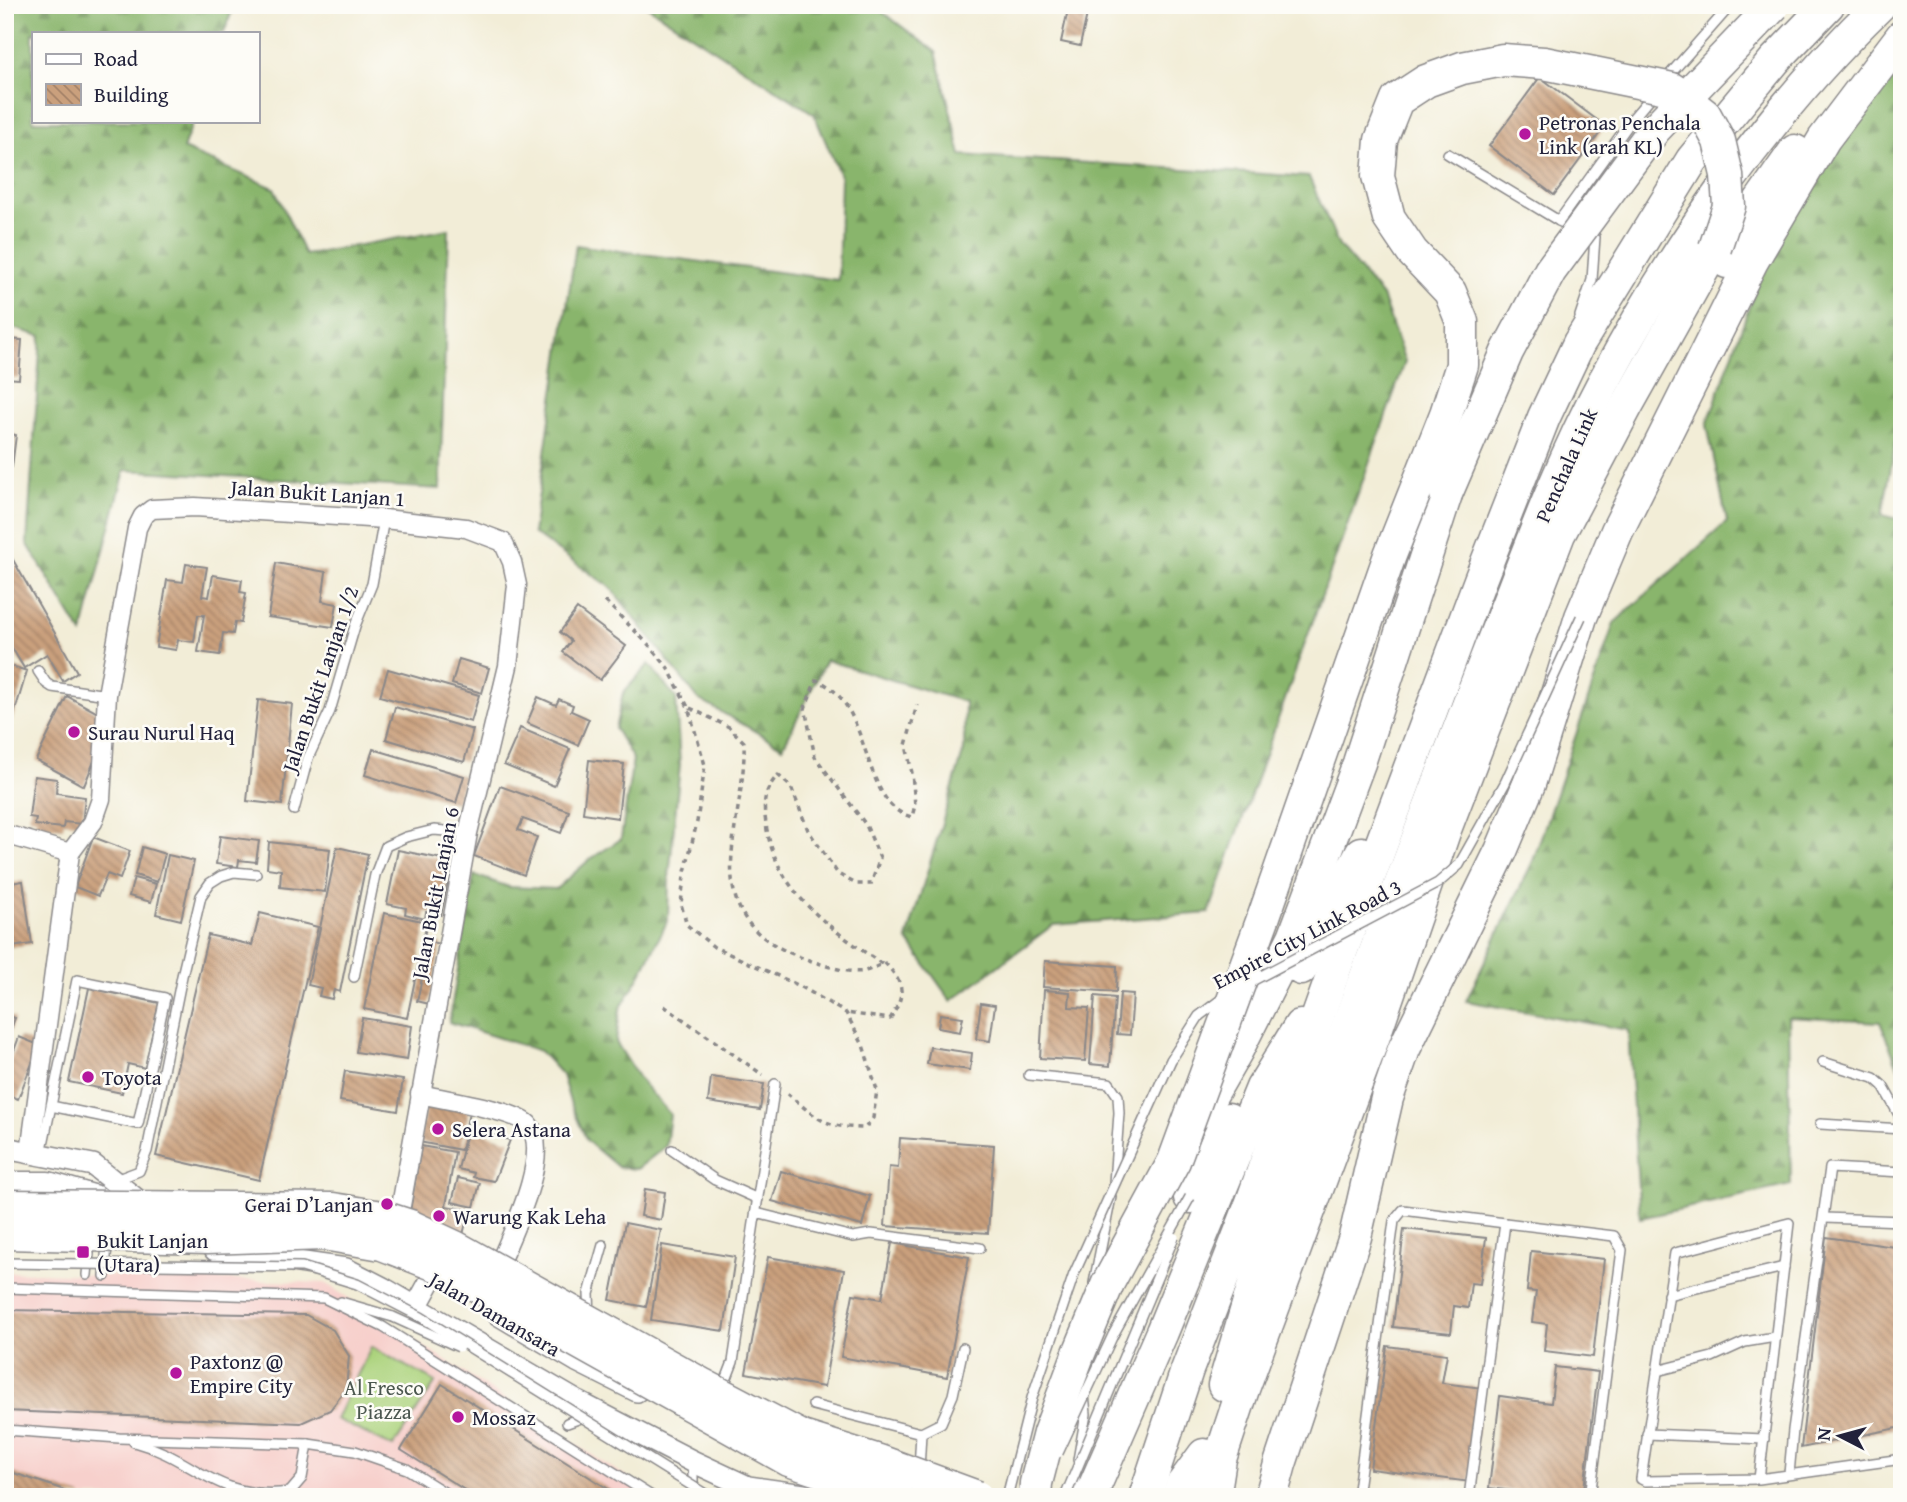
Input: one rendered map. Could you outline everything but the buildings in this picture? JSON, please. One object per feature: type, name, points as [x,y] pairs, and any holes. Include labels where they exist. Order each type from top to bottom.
[{"type":"highway","points":[[1041,1488],[1036,1483],[1049,1433],[1108,1283],[1237,1050],[1294,937],[1359,763],[1446,494],[1507,352],[1550,271],[1654,130],[1774,5]]},
{"type":"highway","name":"Penchala Link","points":[[1334,971],[1480,580],[1544,417],[1579,343],[1692,160],[1775,60],[1828,5]]},
{"type":"highway","name":"Penchala Link","points":[[1362,987],[1512,591],[1563,466],[1601,386],[1702,218],[1743,160],[1797,92],[1880,5]]},
{"type":"highway","points":[[1559,534],[1606,480],[1760,201],[1814,122],[1866,65],[1902,35]]},
{"type":"highway","points":[[1271,1497],[1356,1237],[1387,1098],[1404,1049],[1501,851],[1529,784],[1581,617],[1617,531],[1752,261],[1824,139],[1902,35]]},
{"type":"highway","points":[[1174,1161],[1264,916],[1390,555],[1446,414],[1462,365],[1462,322],[1450,292],[1412,252],[1389,218],[1378,176],[1381,140],[1397,100],[1426,81],[1462,68],[1503,60],[1545,62],[1672,89],[1705,115],[1719,141],[1727,175],[1729,206],[1715,248],[1559,534],[1444,832],[1375,1033],[1243,1389],[1220,1459],[1214,1497]]},
{"type":"highway","points":[[1114,1497],[1118,1476],[1204,1196],[1325,920],[1422,738]]},
{"type":"highway","points":[[1145,1497],[1186,1370],[1263,1208],[1310,1130],[1362,987],[1444,832]]},
{"type":"highway","points":[[1204,1196],[1262,1088],[1334,971]]},
{"type":"highway","points":[[1201,1497],[1204,1455],[1263,1208],[1334,971]]},
{"type":"highway","points":[[5,1188],[48,1188],[163,1221]]},
{"type":"highway","points":[[5,1206],[333,1209],[382,1217],[410,1226],[455,1247],[802,1437],[879,1461],[977,1497]]},
{"type":"highway","points":[[5,1233],[207,1238],[324,1234],[382,1244],[449,1270],[789,1460],[908,1491]]},
{"type":"highway","points":[[1090,1497],[1162,1332]]},
{"type":"highway","points":[[1178,1497],[1182,1485],[1204,1455]]},
{"type":"street","name":"Jalan Bukit Lanjan 1","points":[[107,695],[137,528],[143,516],[152,509],[195,507],[384,519],[466,528],[503,542]]},
{"type":"street","name":"Jalan Bukit Lanjan 6","points":[[392,1256],[468,833],[505,680],[511,642],[517,585],[512,562],[503,542]]},
{"type":"street","points":[[35,1154],[70,853],[93,822],[101,799],[107,695]]},
{"type":"street","points":[[5,834],[70,853]]},
{"type":"street","points":[[420,1094],[495,1110],[527,1122],[534,1135],[534,1171],[481,1305]]},
{"type":"street","points":[[5,1148],[93,1165],[163,1221]]},
{"type":"street","name":"Jalan Damansara","points":[[163,1221],[251,1226],[351,1244],[392,1256],[577,1361],[660,1402],[712,1416],[908,1491],[989,1497]]},
{"type":"street","points":[[5,1233],[90,1242],[215,1250]]},
{"type":"street","name":"Jalan Damansara","points":[[215,1250],[346,1269],[598,1412],[692,1461],[736,1489],[748,1487],[761,1493],[818,1497]]},
{"type":"street","points":[[416,1307],[432,1278]]},
{"type":"lane","points":[[1559,221],[1633,118],[1731,5]]},
{"type":"lane","points":[[1448,154],[1559,221],[1595,237],[1592,280],[1544,417]]},
{"type":"lane","name":"Jalan Bukit Lanjan 1/2","points":[[294,810],[308,758],[330,711],[355,626],[372,584],[384,519]]},
{"type":"lane","name":"Empire City Link Road 3","points":[[1007,1497],[1032,1398],[1074,1274],[1171,1060],[1199,1016],[1228,994],[1438,883],[1459,865],[1505,783],[1581,617]]},
{"type":"lane","points":[[38,671],[52,687],[107,695]]},
{"type":"lane","points":[[354,976],[375,875],[386,846],[406,836],[434,830],[468,833]]},
{"type":"lane","points":[[114,1180],[139,1171],[147,1151],[201,896],[210,883],[221,876],[234,872],[256,874]]},
{"type":"lane","points":[[35,1154],[51,1106],[77,980],[164,998],[138,1124],[51,1106]]},
{"type":"lane","points":[[1822,1062],[1874,1078],[1883,1086],[1902,1121]]},
{"type":"lane","points":[[1029,1075],[1109,1083],[1118,1096],[1115,1180],[1094,1278],[1082,1373],[1086,1414],[1072,1497]]},
{"type":"lane","points":[[719,1398],[733,1362],[775,1084]]},
{"type":"lane","points":[[1820,1124],[1902,1129]]},
{"type":"lane","points":[[672,1150],[715,1180],[758,1199]]},
{"type":"lane","points":[[1789,1474],[1830,1168],[1902,1172]]},
{"type":"lane","points":[[48,1188],[79,1203],[95,1218]]},
{"type":"lane","points":[[1055,1459],[1113,1335],[1204,1196]]},
{"type":"lane","points":[[1065,1497],[1204,1196]]},
{"type":"lane","points":[[1357,1497],[1394,1221],[1403,1210],[1614,1236],[1622,1250],[1590,1497]]},
{"type":"lane","points":[[755,1213],[853,1237],[871,1234],[980,1248]]},
{"type":"lane","points":[[1825,1218],[1902,1221]]},
{"type":"lane","points":[[1469,1497],[1505,1223]]},
{"type":"lane","points":[[1759,1479],[1788,1223],[1675,1253],[1642,1481],[1759,1479],[1902,1459]]},
{"type":"lane","points":[[103,1225],[109,1243],[105,1276]]},
{"type":"lane","points":[[86,1275],[90,1242]]},
{"type":"lane","points":[[577,1361],[590,1325],[589,1294],[603,1245]]},
{"type":"lane","points":[[5,1263],[302,1267],[357,1284],[421,1317],[710,1497]]},
{"type":"lane","points":[[1668,1295],[1784,1267]]},
{"type":"lane","points":[[5,1288],[324,1298],[393,1317],[499,1366]]},
{"type":"lane","points":[[324,1298],[383,1327],[653,1497]]},
{"type":"lane","points":[[449,1351],[457,1331]]},
{"type":"lane","points":[[1657,1371],[1712,1357],[1745,1342],[1776,1337]]},
{"type":"lane","points":[[813,1405],[921,1433],[941,1423],[953,1395],[963,1348]]},
{"type":"lane","points":[[567,1423],[598,1412]]},
{"type":"lane","points":[[5,1430],[119,1438],[308,1444],[355,1451],[407,1469],[452,1497]]},
{"type":"lane","points":[[908,1491],[921,1433]]},
{"type":"lane","points":[[1647,1434],[1764,1439]]},
{"type":"lane","points":[[119,1438],[158,1450],[225,1488],[261,1496],[290,1492],[302,1478],[308,1444]]},
{"type":"lane","points":[[692,1461],[693,1497]]},
{"type":"path","points":[[605,601],[668,668],[688,707],[705,765],[697,822],[684,876],[681,904],[687,925],[715,947],[800,986],[846,1013],[890,1019],[902,1000],[900,978],[885,963],[882,964],[830,929],[800,899],[773,853],[768,839],[764,807],[767,788],[778,775],[791,787],[808,830],[838,874],[856,884],[871,884],[880,858],[866,825],[815,757],[805,708],[816,680],[830,685],[856,721],[888,804],[902,815],[912,817],[915,805],[906,745],[916,705]]},
{"type":"path","points":[[688,707],[729,727],[744,742],[745,771],[730,855],[731,884],[741,914],[765,939],[799,957],[831,967],[862,972],[882,964]]},
{"type":"path","points":[[664,1006],[775,1084],[822,1122],[865,1128],[873,1118],[877,1090],[863,1045],[846,1013]]},
{"type":"shaded area","points":[[5,1272],[325,1283],[657,1497],[5,1497]]},
{"type":"green space","points":[[5,5],[234,5],[224,32],[32,32],[32,122],[193,122],[183,149],[274,188],[305,255],[449,229],[440,489],[125,470],[82,634],[27,543],[41,336],[5,326]]},
{"type":"green space","points":[[645,5],[873,5],[936,52],[961,155],[1309,177],[1339,246],[1382,296],[1405,362],[1209,913],[1053,925],[951,1001],[907,939],[964,750],[965,702],[826,660],[783,747],[698,699],[611,588],[533,533],[576,245],[838,280],[841,178],[814,114]]},
{"type":"green space","points":[[1902,58],[1902,409],[1882,515],[1902,520],[1902,1077],[1880,1022],[1788,1017],[1791,1185],[1640,1218],[1628,1030],[1466,1001],[1533,861],[1614,623],[1727,522],[1707,425],[1768,254],[1836,145]]},
{"type":"green space","points":[[649,664],[676,698],[680,765],[669,877],[668,920],[620,1009],[616,1042],[640,1080],[670,1114],[666,1146],[637,1169],[618,1167],[587,1141],[562,1075],[540,1051],[449,1022],[474,875],[509,887],[556,889],[589,860],[621,839],[633,759],[615,729],[623,693]]},
{"type":"green space","name":"Al Fresco Piazza","points":[[371,1347],[436,1382],[393,1447],[336,1419]]},
{"type":"place","name":"Petronas Penchala Link (arah KL)","points":[[1525,134]]},
{"type":"place","name":"Surau Nurul Haq","points":[[74,732]]},
{"type":"place","name":"Toyota","points":[[88,1077]]},
{"type":"place","name":"Selera Astana","points":[[438,1129]]},
{"type":"place","name":"Gerai D’Lanjan","points":[[387,1204]]},
{"type":"place","name":"Warung Kak Leha","points":[[439,1216]]},
{"type":"place","name":"Bukit Lanjan (Utara)","points":[[83,1252]]},
{"type":"place","name":"Paxtonz @ Empire City","points":[[176,1373]]},
{"type":"place","name":"Mossaz","points":[[458,1417]]}]
